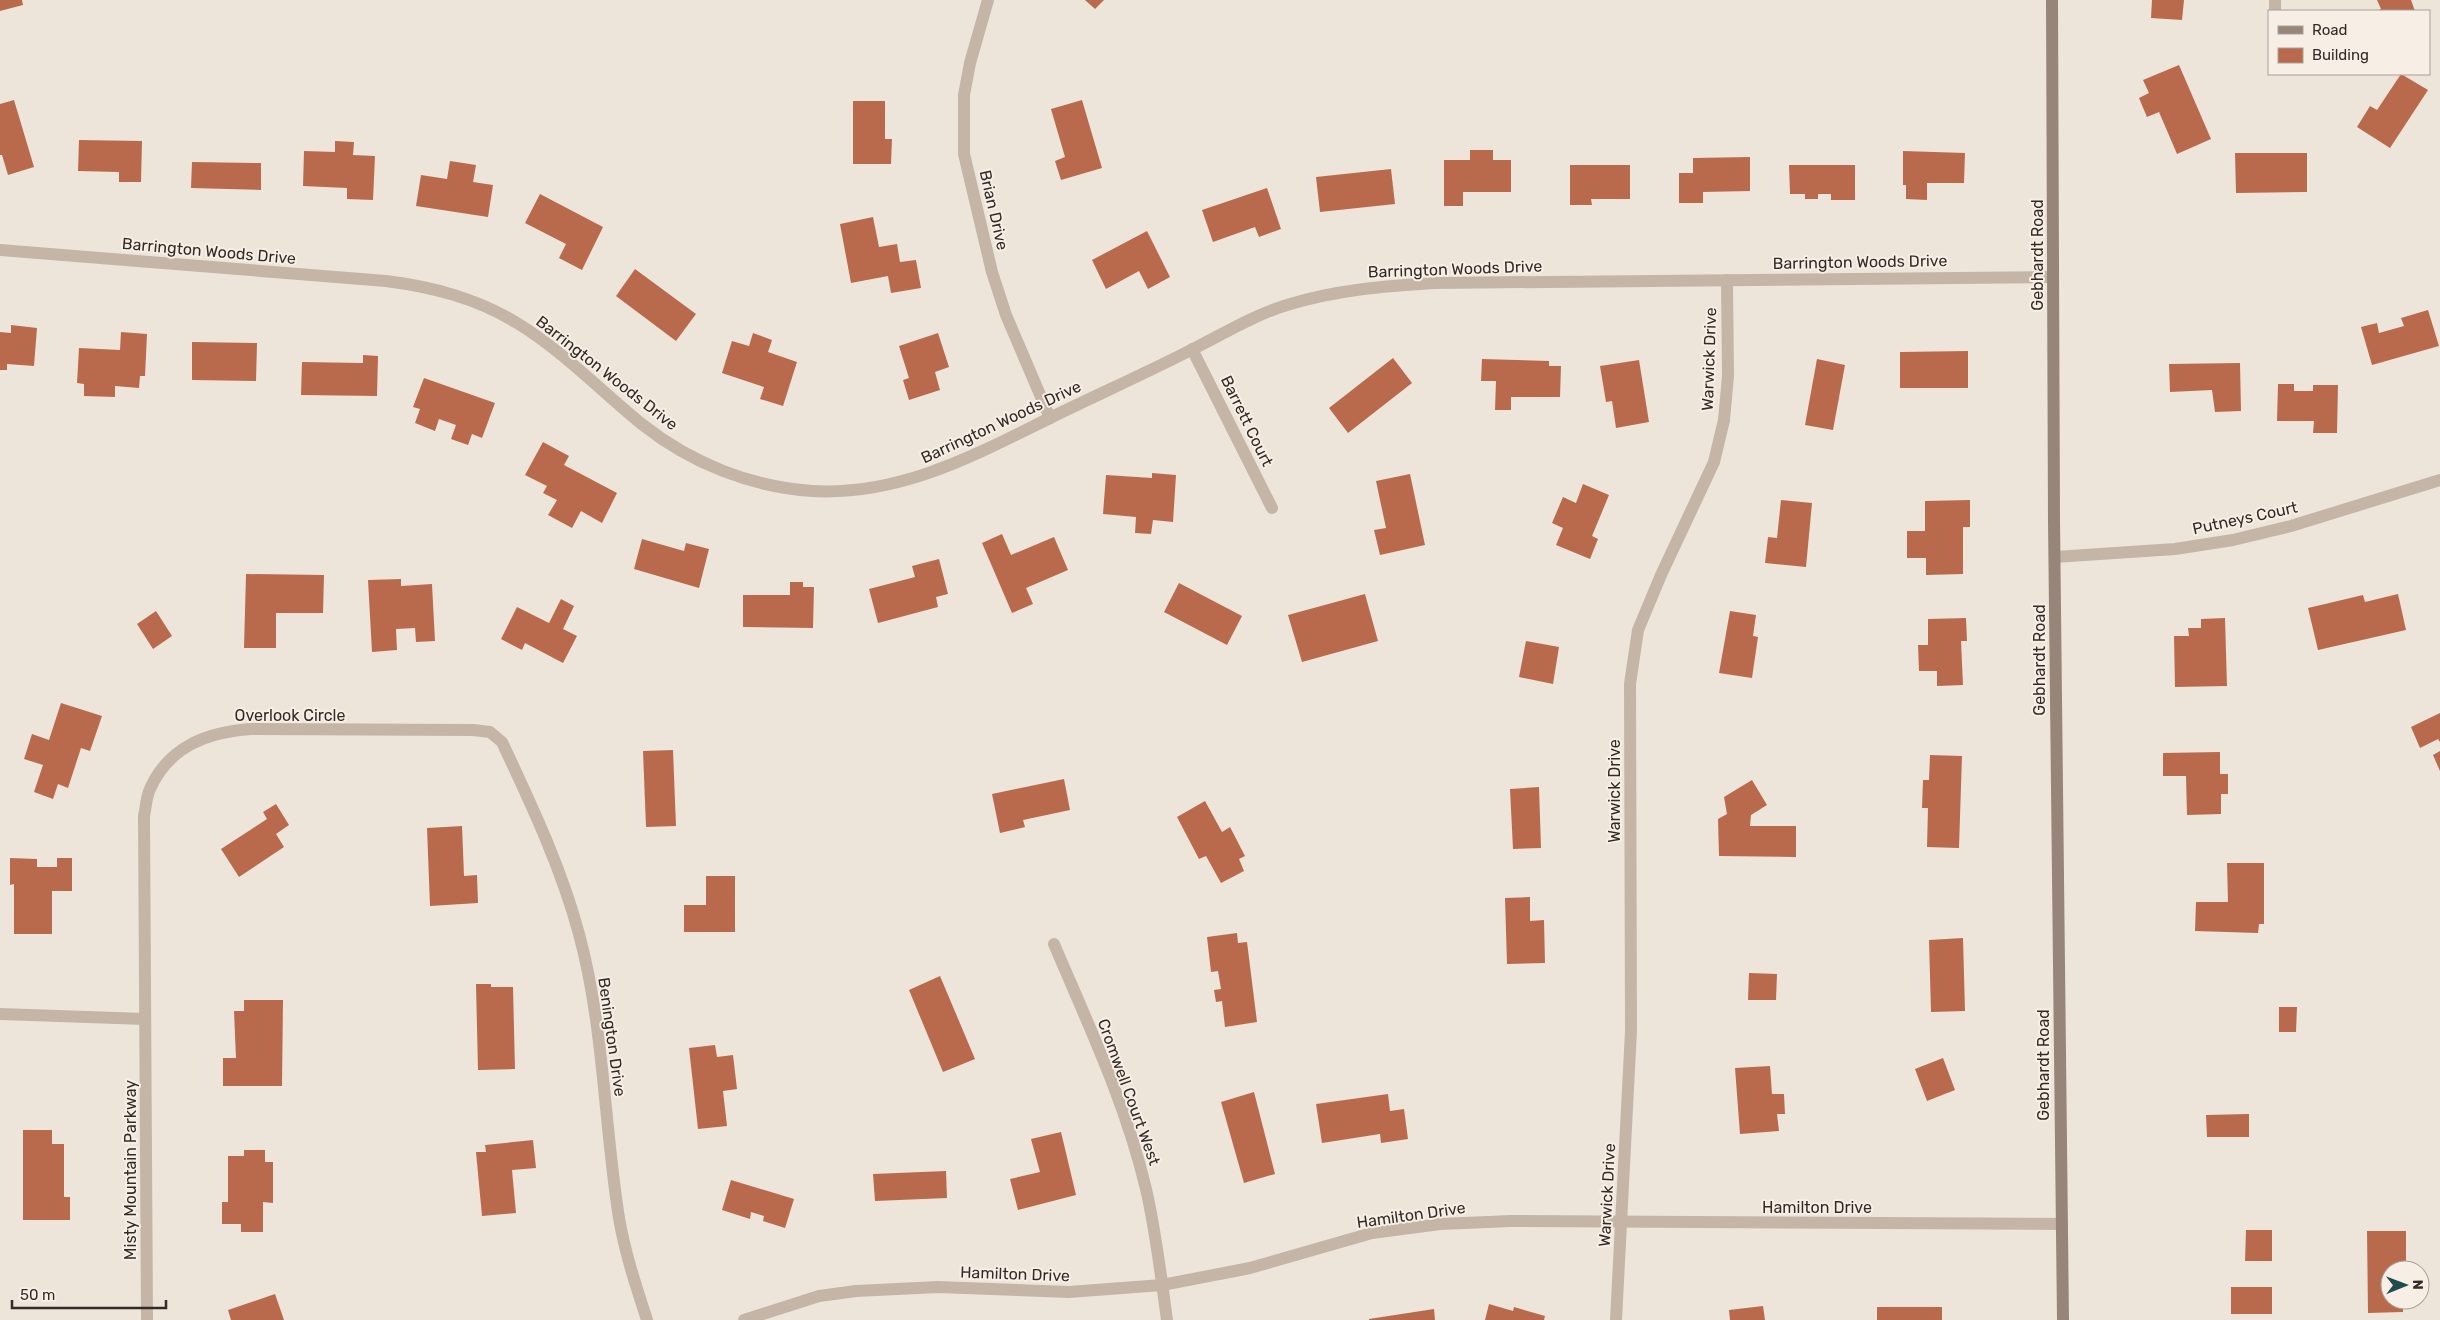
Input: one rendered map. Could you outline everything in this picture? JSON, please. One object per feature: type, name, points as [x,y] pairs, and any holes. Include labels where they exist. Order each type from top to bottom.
[{"type":"street","name":"Brian Drive","points":[[988,0],[970,63],[964,95],[964,154],[992,272],[1006,315],[1050,418]]},
{"type":"street","name":"Gebhardt Road","points":[[2052,0],[2055,557],[2063,1320]]},
{"type":"street","name":"Barrington Woods Drive","points":[[0,250],[386,281],[446,291],[517,323],[581,371],[644,426],[679,450],[708,466],[778,487],[813,491],[880,486],[931,474],[1192,350],[1238,326],[1285,306],[1332,294],[1375,287],[1435,283],[2054,277]]},
{"type":"street","name":"Warwick Drive","points":[[1616,1320],[1631,1031],[1630,684],[1638,630],[1661,575],[1714,462],[1724,420],[1728,376],[1727,280]]},
{"type":"street","name":"Barrett Court","points":[[1192,350],[1272,508]]},
{"type":"street","name":"Putneys Court","points":[[2055,557],[2175,549],[2233,540],[2291,526],[2439,481]]},
{"type":"street","name":"Overlook Circle","points":[[145,1019],[144,816],[150,790],[165,767],[183,749],[202,738],[225,731],[251,729],[473,730],[490,732],[498,736],[513,767]]},
{"type":"street","name":"Benington Drive","points":[[513,767],[542,829],[563,883],[579,935],[590,988],[601,1060],[620,1220],[631,1271],[646,1320]]},
{"type":"street","name":"Cromwell Court West","points":[[1054,944],[1100,1050],[1127,1124],[1146,1189],[1167,1320]]},
{"type":"street","points":[[0,1014],[145,1019]]},
{"type":"street","name":"Misty Mountain Parkway","points":[[145,1019],[148,1320]]},
{"type":"street","name":"Hamilton Drive","points":[[744,1320],[782,1306],[819,1296],[864,1290],[938,1287],[1069,1292],[1162,1285],[1250,1268],[1381,1232],[1457,1223],[1621,1221],[2062,1224]]},
{"type":"building","points":[[0,0],[22,0],[23,5],[0,11]]},
{"type":"building","points":[[1085,0],[1104,0],[1095,9]]},
{"type":"building","points":[[2152,0],[2184,0],[2182,20],[2151,18]]},
{"type":"building","points":[[2377,0],[2411,0],[2415,10],[2378,10],[2381,9]]},
{"type":"building","points":[[2179,65],[2211,139],[2177,154],[2159,112],[2147,117],[2139,98],[2149,93],[2143,80]]},
{"type":"building","points":[[2400,75],[2428,90],[2390,148],[2357,127],[2370,106],[2377,110]]},
{"type":"building","points":[[14,100],[34,167],[8,175],[2,155],[0,155],[0,104]]},
{"type":"building","points":[[1082,100],[1102,168],[1061,180],[1055,161],[1065,157],[1051,109]]},
{"type":"building","points":[[853,101],[885,101],[885,139],[892,139],[891,164],[853,164]]},
{"type":"building","points":[[79,140],[142,141],[141,182],[119,182],[119,172],[78,171]]},
{"type":"building","points":[[335,141],[354,142],[353,155],[375,156],[373,200],[347,199],[347,188],[303,186],[304,151],[335,152]]},
{"type":"building","points":[[1470,150],[1493,150],[1493,160],[1511,160],[1511,192],[1463,192],[1463,206],[1444,206],[1444,160],[1470,160]]},
{"type":"building","points":[[1903,151],[1965,153],[1964,183],[1927,183],[1927,200],[1906,199],[1906,185],[1903,185]]},
{"type":"building","points":[[2235,153],[2307,153],[2307,192],[2236,193]]},
{"type":"building","points":[[1750,157],[1750,191],[1703,192],[1703,203],[1679,203],[1679,173],[1693,173],[1693,158]]},
{"type":"building","points":[[450,161],[476,165],[473,182],[493,185],[488,217],[416,206],[421,175],[447,179]]},
{"type":"building","points":[[192,162],[261,163],[261,190],[191,188]]},
{"type":"building","points":[[1570,165],[1630,165],[1630,199],[1591,199],[1592,205],[1570,205]]},
{"type":"building","points":[[1789,165],[1855,165],[1855,200],[1831,200],[1831,194],[1818,194],[1818,199],[1805,199],[1805,194],[1790,194]]},
{"type":"building","points":[[1391,169],[1395,204],[1320,212],[1316,177]]},
{"type":"building","points":[[1267,188],[1281,229],[1259,237],[1255,227],[1213,242],[1202,210]]},
{"type":"building","points":[[540,194],[603,227],[582,270],[559,258],[566,244],[525,223]]},
{"type":"building","points":[[873,217],[879,247],[897,244],[900,262],[916,260],[921,288],[891,293],[888,276],[851,283],[840,224]]},
{"type":"building","points":[[1147,231],[1170,277],[1148,289],[1139,271],[1106,289],[1092,260]]},
{"type":"building","points":[[635,269],[696,314],[676,341],[616,296]]},
{"type":"building","points":[[2428,310],[2439,346],[2372,365],[2361,327],[2377,323],[2379,333],[2404,326],[2401,318]]},
{"type":"building","points":[[11,325],[37,328],[34,366],[7,364],[7,370],[0,370],[0,332],[11,333]]},
{"type":"building","points":[[121,332],[147,334],[145,376],[140,376],[139,388],[115,386],[115,397],[84,396],[84,384],[77,383],[79,348],[120,350]]},
{"type":"building","points":[[753,333],[772,340],[768,352],[797,362],[783,406],[760,399],[764,387],[722,373],[732,341],[749,346]]},
{"type":"building","points":[[938,333],[949,367],[935,372],[940,390],[909,400],[903,380],[909,378],[899,346]]},
{"type":"building","points":[[192,342],[257,343],[256,381],[192,380]]},
{"type":"building","points":[[1968,351],[1968,388],[1900,388],[1900,352]]},
{"type":"building","points":[[363,355],[378,356],[377,396],[301,395],[302,362],[363,363]]},
{"type":"building","points":[[1393,358],[1412,383],[1348,433],[1329,408]]},
{"type":"building","points":[[1482,359],[1549,361],[1549,366],[1561,366],[1560,397],[1511,397],[1511,410],[1495,410],[1496,381],[1481,381]]},
{"type":"building","points":[[1817,359],[1845,365],[1833,430],[1805,425]]},
{"type":"building","points":[[1639,360],[1649,422],[1616,428],[1612,401],[1606,402],[1600,366]]},
{"type":"building","points":[[2240,363],[2241,411],[2215,412],[2212,390],[2170,392],[2169,364]]},
{"type":"building","points":[[424,378],[495,403],[482,438],[472,434],[468,445],[451,439],[456,425],[439,419],[435,431],[415,423],[420,409],[413,407]]},
{"type":"building","points":[[2278,384],[2294,384],[2294,391],[2313,391],[2313,385],[2338,385],[2337,433],[2313,433],[2314,421],[2277,421]]},
{"type":"building","points":[[543,442],[569,456],[564,465],[617,493],[602,523],[581,511],[572,528],[548,515],[557,500],[543,493],[547,486],[525,475]]},
{"type":"building","points":[[1152,473],[1176,475],[1173,522],[1153,520],[1151,534],[1135,533],[1136,517],[1103,514],[1106,475],[1152,478]]},
{"type":"building","points":[[1410,474],[1425,545],[1380,555],[1374,530],[1386,528],[1376,481]]},
{"type":"building","points":[[1583,484],[1609,495],[1592,536],[1598,539],[1590,559],[1556,545],[1563,528],[1552,523],[1563,497],[1576,503]]},
{"type":"building","points":[[1781,500],[1812,503],[1806,567],[1765,563],[1768,537],[1777,538]]},
{"type":"building","points":[[1970,500],[1970,527],[1963,527],[1963,574],[1926,575],[1926,558],[1907,558],[1907,531],[1925,531],[1925,501]]},
{"type":"building","points":[[1002,534],[1011,555],[1054,537],[1068,570],[1026,588],[1033,604],[1012,613],[982,543]]},
{"type":"building","points":[[642,539],[684,551],[686,543],[709,549],[699,588],[634,569]]},
{"type":"building","points":[[939,559],[948,594],[936,597],[938,607],[878,623],[869,589],[915,577],[912,566]]},
{"type":"building","points":[[246,574],[324,575],[323,613],[276,613],[276,648],[244,648]]},
{"type":"building","points":[[401,579],[401,586],[432,584],[435,641],[416,642],[415,628],[396,629],[397,650],[372,652],[368,580]]},
{"type":"building","points":[[790,582],[803,582],[803,587],[814,587],[813,628],[743,627],[743,595],[790,595]]},
{"type":"building","points":[[1179,583],[1242,616],[1227,645],[1164,612]]},
{"type":"building","points":[[1365,594],[1378,641],[1302,662],[1288,615]]},
{"type":"building","points":[[2398,594],[2406,630],[2318,650],[2308,608],[2363,595],[2365,602]]},
{"type":"building","points":[[561,599],[574,606],[563,629],[577,636],[563,663],[525,643],[522,650],[501,639],[517,607],[549,623]]},
{"type":"building","points":[[156,611],[172,636],[153,649],[137,624]]},
{"type":"building","points":[[1730,611],[1756,615],[1753,636],[1758,637],[1752,678],[1719,673]]},
{"type":"building","points":[[1966,618],[1967,641],[1961,641],[1963,685],[1937,686],[1937,671],[1919,671],[1918,645],[1928,645],[1928,619]]},
{"type":"building","points":[[2225,618],[2227,686],[2175,687],[2174,636],[2189,636],[2188,628],[2201,628],[2201,619]]},
{"type":"building","points":[[1526,641],[1559,647],[1553,684],[1519,677]]},
{"type":"building","points":[[61,703],[102,716],[90,751],[81,748],[68,788],[58,784],[53,799],[34,792],[43,765],[24,759],[32,734],[49,740]]},
{"type":"building","points":[[2440,713],[2440,742],[2438,739],[2420,748],[2411,727]]},
{"type":"building","points":[[673,750],[676,826],[646,827],[643,751]]},
{"type":"building","points":[[2440,751],[2440,771],[2433,755]]},
{"type":"building","points":[[2220,752],[2220,774],[2228,774],[2228,794],[2221,794],[2221,814],[2187,815],[2186,776],[2163,776],[2163,753]]},
{"type":"building","points":[[1930,755],[1962,756],[1959,848],[1927,847],[1928,808],[1922,808],[1923,780],[1929,780]]},
{"type":"building","points":[[1064,779],[1070,810],[1023,820],[1025,827],[1000,833],[992,794]]},
{"type":"building","points":[[1752,780],[1767,805],[1751,815],[1750,826],[1796,826],[1796,857],[1719,856],[1718,819],[1727,814],[1724,797]]},
{"type":"building","points":[[1539,787],[1541,848],[1513,849],[1510,789]]},
{"type":"building","points":[[1205,801],[1222,832],[1230,827],[1245,856],[1239,859],[1244,871],[1221,883],[1206,856],[1199,859],[1177,817]]},
{"type":"building","points":[[276,804],[289,825],[276,834],[284,847],[239,877],[221,849],[267,819],[263,812]]},
{"type":"building","points":[[462,826],[464,876],[477,875],[478,903],[430,906],[427,828]]},
{"type":"building","points":[[10,858],[37,859],[37,867],[57,867],[57,858],[72,858],[72,891],[52,891],[52,934],[14,934],[14,884],[10,885]]},
{"type":"building","points":[[2227,863],[2264,863],[2264,924],[2259,924],[2258,933],[2195,931],[2196,902],[2228,902]]},
{"type":"building","points":[[706,876],[735,876],[735,932],[684,932],[684,905],[706,905]]},
{"type":"building","points":[[1530,897],[1530,921],[1544,920],[1545,963],[1507,964],[1505,898]]},
{"type":"building","points":[[1237,933],[1238,943],[1247,942],[1257,1022],[1225,1027],[1222,1001],[1216,1002],[1214,990],[1221,989],[1218,971],[1211,972],[1207,937]]},
{"type":"building","points":[[1963,938],[1965,1011],[1931,1012],[1929,940]]},
{"type":"building","points":[[1749,973],[1777,974],[1776,1000],[1748,1000]]},
{"type":"building","points":[[940,976],[975,1059],[943,1072],[909,990]]},
{"type":"building","points":[[476,984],[491,984],[491,987],[513,987],[515,1069],[478,1070]]},
{"type":"building","points":[[244,1000],[283,1000],[282,1086],[223,1086],[223,1058],[236,1058],[234,1011],[244,1011]]},
{"type":"building","points":[[2279,1007],[2297,1007],[2296,1032],[2279,1032]]},
{"type":"building","points":[[715,1045],[717,1057],[733,1055],[737,1089],[723,1091],[727,1126],[698,1129],[689,1048]]},
{"type":"building","points":[[1943,1058],[1955,1090],[1927,1101],[1915,1069]]},
{"type":"building","points":[[1770,1066],[1772,1094],[1784,1094],[1785,1114],[1777,1114],[1779,1131],[1740,1134],[1735,1068]]},
{"type":"building","points":[[1254,1092],[1275,1174],[1244,1183],[1221,1102]]},
{"type":"building","points":[[1388,1094],[1390,1111],[1404,1109],[1408,1139],[1381,1143],[1380,1134],[1322,1143],[1316,1104]]},
{"type":"building","points":[[2249,1114],[2249,1137],[2207,1137],[2206,1115]]},
{"type":"building","points":[[23,1130],[52,1130],[52,1144],[64,1144],[64,1197],[70,1197],[70,1220],[23,1220]]},
{"type":"building","points":[[1061,1132],[1076,1195],[1018,1210],[1010,1179],[1040,1172],[1031,1139]]},
{"type":"building","points":[[533,1140],[536,1168],[512,1170],[516,1213],[482,1216],[476,1152],[486,1152],[485,1145]]},
{"type":"building","points":[[244,1150],[265,1150],[265,1162],[273,1162],[273,1203],[263,1202],[263,1232],[241,1232],[241,1224],[222,1224],[222,1202],[228,1202],[228,1156],[244,1156]]},
{"type":"building","points":[[946,1171],[947,1198],[875,1201],[873,1174]]},
{"type":"building","points":[[731,1180],[794,1199],[785,1228],[763,1221],[764,1216],[751,1212],[750,1219],[722,1210]]},
{"type":"building","points":[[2246,1230],[2272,1230],[2272,1261],[2245,1261]]},
{"type":"building","points":[[2367,1231],[2406,1231],[2406,1260],[2380,1260],[2380,1310],[2403,1310],[2403,1312],[2368,1313]]},
{"type":"building","points":[[2231,1287],[2272,1287],[2272,1314],[2231,1314]]},
{"type":"building","points":[[275,1294],[284,1320],[231,1320],[228,1310]]},
{"type":"building","points":[[1489,1304],[1513,1311],[1514,1307],[1545,1316],[1544,1320],[1485,1320]]},
{"type":"building","points":[[1763,1306],[1765,1320],[1730,1320],[1729,1310]]},
{"type":"building","points":[[1877,1307],[1942,1307],[1942,1320],[1877,1320]]},
{"type":"building","points":[[1434,1309],[1435,1320],[1369,1320],[1369,1319]]}]
